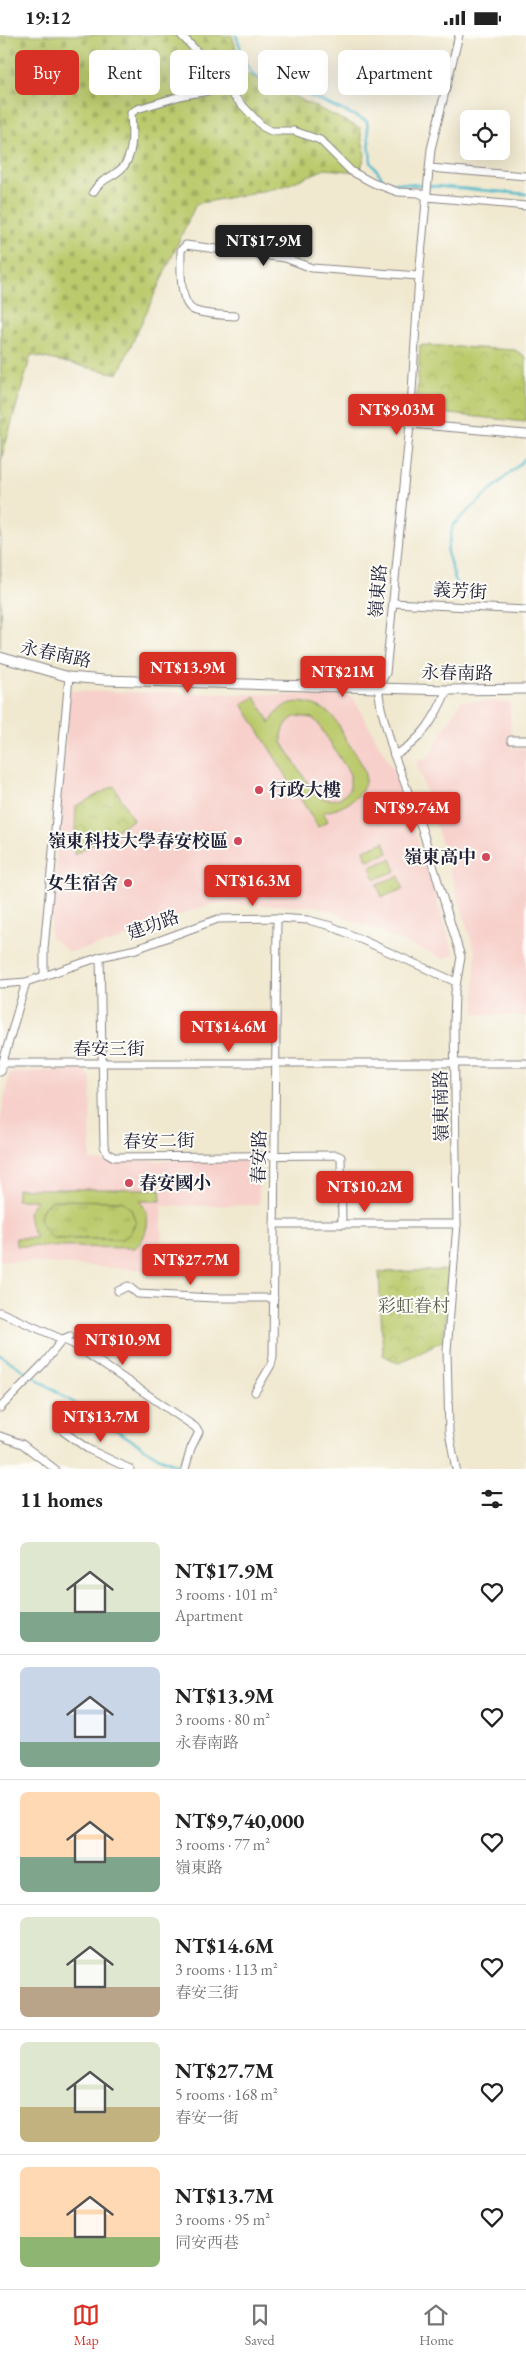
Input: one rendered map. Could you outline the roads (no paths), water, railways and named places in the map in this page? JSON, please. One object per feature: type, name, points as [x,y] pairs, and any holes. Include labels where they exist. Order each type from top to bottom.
[{"type":"street","points":[[181,35],[196,50]]},
{"type":"street","points":[[458,35],[436,123],[430,171],[526,176]]},
{"type":"street","points":[[93,193],[101,180],[122,169],[126,161],[130,148],[131,113],[137,109],[184,95]]},
{"type":"street","points":[[233,95],[263,127],[271,131],[294,131],[320,139],[351,171],[373,183],[398,192],[419,193],[427,197],[526,206]]},
{"type":"street","name":"嶺東路","points":[[378,687],[386,673],[410,424],[420,276],[430,171]]},
{"type":"street","points":[[235,316],[194,311],[188,306],[180,284],[180,250],[186,245],[286,258],[312,268],[420,276]]},
{"type":"street","points":[[410,424],[526,434]]},
{"type":"street","name":"義芳街","points":[[392,603],[526,610]]},
{"type":"street","name":"永春南路","points":[[0,657],[69,677],[447,690],[526,689]]},
{"type":"street","points":[[44,975],[44,949],[69,677]]},
{"type":"street","points":[[378,687],[381,707],[394,755],[422,829],[461,957],[456,982]]},
{"type":"street","points":[[394,755],[408,748],[422,735],[436,715],[447,690]]},
{"type":"street","points":[[510,740],[526,740]]},
{"type":"street","name":"建功路","points":[[0,985],[26,982],[100,957],[136,949],[218,919],[276,918],[308,920],[331,926],[456,982]]},
{"type":"street","name":"春安路","points":[[255,1392],[271,1365],[273,1357],[276,918]]},
{"type":"street","name":"春安二街","points":[[100,957],[104,1146],[107,1153],[114,1157],[337,1155],[342,1157],[342,1224]]},
{"type":"street","points":[[0,1072],[26,982]]},
{"type":"street","name":"嶺東南路","points":[[456,982],[454,1025],[457,1224],[447,1351],[449,1432],[456,1469]]},
{"type":"street","name":"春安三街","points":[[2,1063],[456,1065]]},
{"type":"street","points":[[456,1065],[526,1063]]},
{"type":"street","points":[[274,1224],[457,1224]]},
{"type":"street","points":[[118,1291],[128,1286],[138,1294],[274,1298]]},
{"type":"street","points":[[0,1312],[66,1338],[196,1427],[198,1432],[185,1469]]},
{"type":"street","points":[[0,1408],[66,1338]]},
{"type":"street","points":[[64,1432],[88,1449],[130,1469]]},
{"type":"street","points":[[0,1436],[22,1444],[55,1469]]},
{"type":"waterway","points":[[236,35],[246,64],[254,76],[283,84],[367,121],[371,162],[385,182],[526,194]]},
{"type":"waterway","points":[[456,583],[447,552],[453,525],[526,458]]},
{"type":"waterway","points":[[0,1355],[158,1457],[184,1468]]},
{"type":"place","name":"行政大樓","points":[[259,790]]},
{"type":"place","name":"嶺東科技大學春安校區","points":[[238,841]]},
{"type":"place","name":"嶺東高中","points":[[486,857]]},
{"type":"place","name":"女生宿舍","points":[[128,883]]},
{"type":"place","name":"春安國小","points":[[129,1183]]},
{"type":"park label","name":"彩虹眷村","points":[[414,1306]]}]
